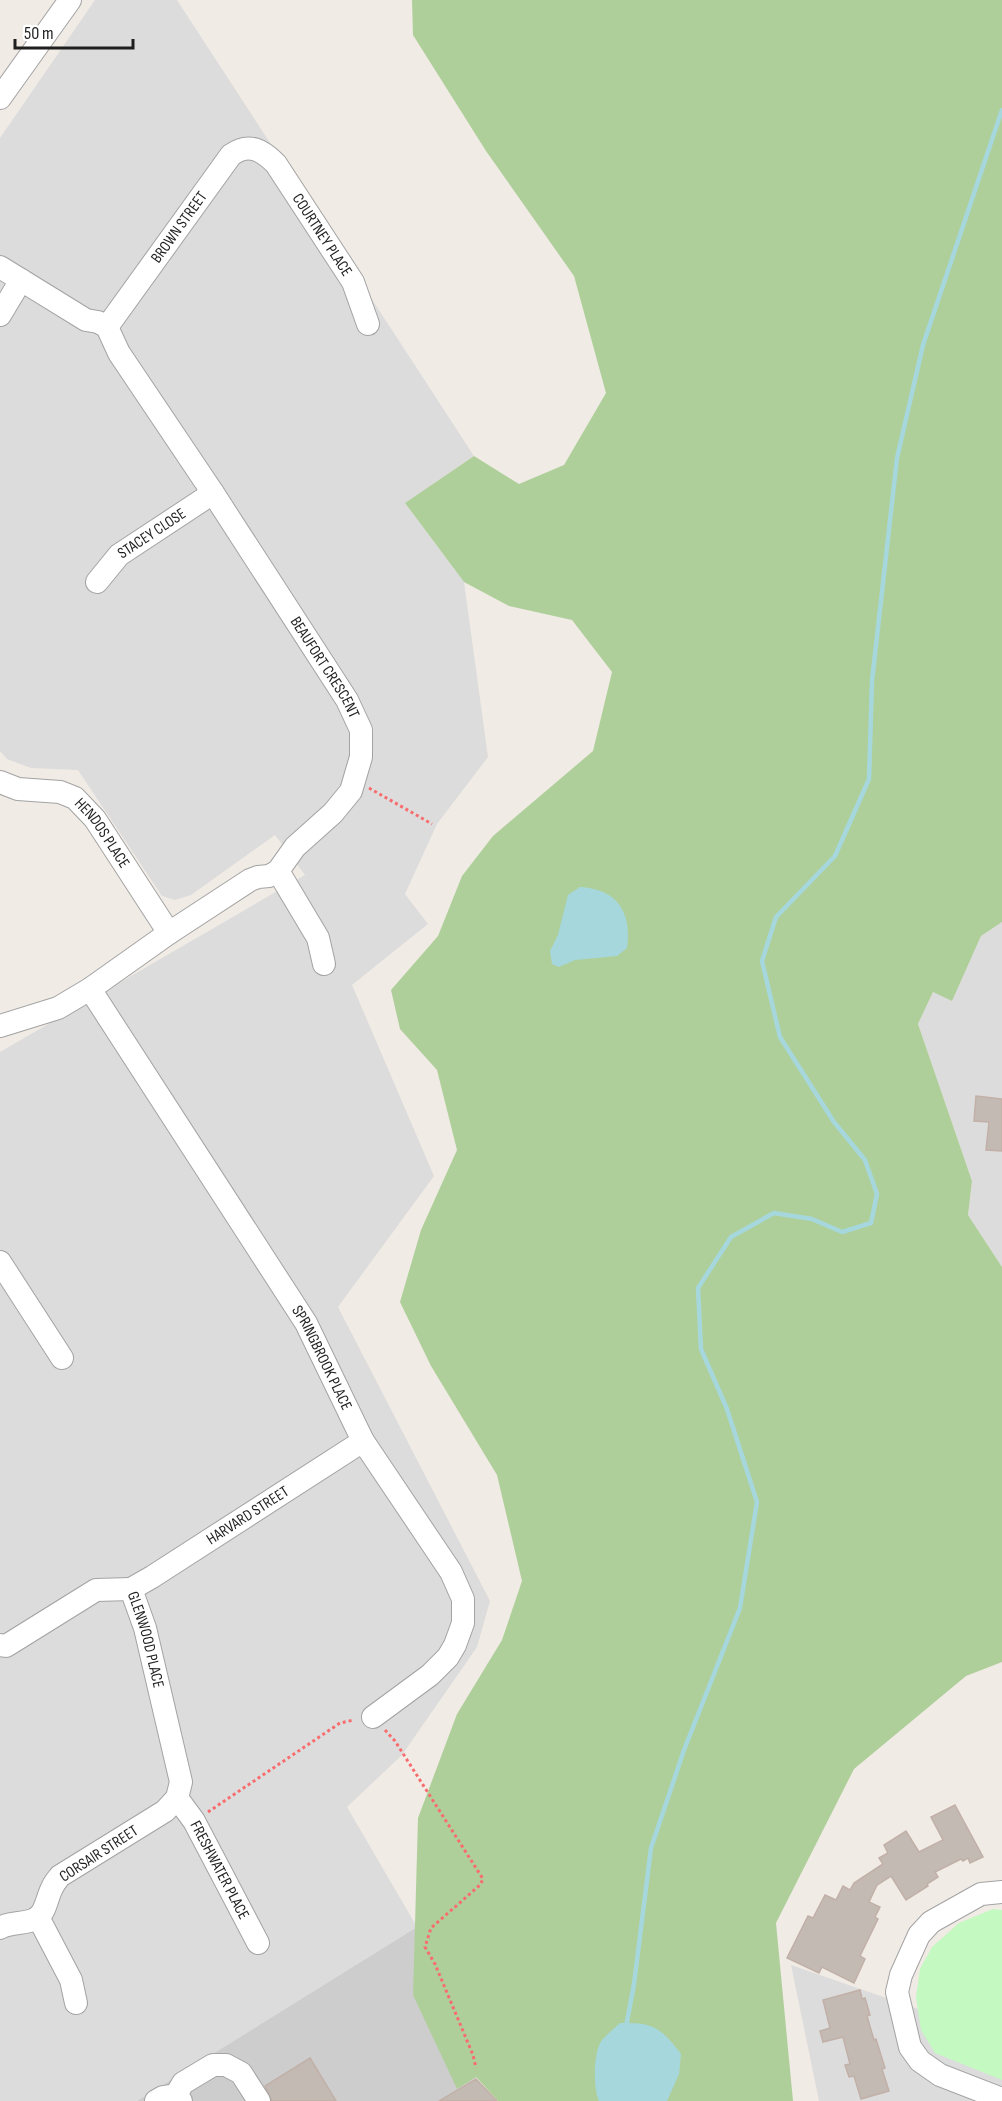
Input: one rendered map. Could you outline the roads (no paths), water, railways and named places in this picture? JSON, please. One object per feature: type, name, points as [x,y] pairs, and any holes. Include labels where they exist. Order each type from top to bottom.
[{"type":"street","points":[[0,98],[69,0]]},
{"type":"street","name":"BROWN STREET","points":[[106,327],[231,155],[238,150],[248,148],[264,151]]},
{"type":"street","name":"COURTNEY PLACE","points":[[264,151],[276,164],[353,282],[368,324]]},
{"type":"street","points":[[0,267],[86,320],[98,322],[106,327]]},
{"type":"street","points":[[0,315],[21,280]]},
{"type":"street","name":"BEAUFORT CRESCENT","points":[[106,327],[119,353],[316,650],[347,700],[361,730],[361,757],[351,791],[333,813],[295,847],[278,871]]},
{"type":"street","name":"STACEY CLOSE","points":[[97,582],[119,555],[213,493]]},
{"type":"street","name":"HENDOS PLACE","points":[[0,782],[18,789],[60,792],[75,798],[95,819],[169,933]]},
{"type":"street","points":[[0,1026],[58,1008],[90,989],[169,933],[250,880],[269,876],[278,871],[318,938],[324,964]]},
{"type":"street","name":"SPRINGBROOK PLACE","points":[[90,989],[306,1323],[363,1441],[451,1572],[463,1599],[463,1623],[448,1657],[430,1675],[373,1717]]},
{"type":"street","points":[[0,1262],[62,1358]]},
{"type":"street","name":"HARVARD STREET","points":[[131,1589],[363,1441]]},
{"type":"street","name":"GLENWOOD PLACE","points":[[0,1645],[6,1646],[96,1590],[131,1589],[145,1628],[178,1765],[181,1782],[177,1798]]},
{"type":"street","name":"FRESHWATER PLACE","points":[[177,1798],[194,1821],[258,1943]]},
{"type":"street","name":"CORSAIR STREET","points":[[38,1917],[42,1913],[52,1886],[60,1876],[165,1811],[177,1798]]},
{"type":"street","points":[[1002,1892],[981,1894],[931,1922],[919,1935],[901,1975],[897,1992],[910,2047],[920,2061],[940,2075],[1002,2100]]},
{"type":"street","points":[[0,1928],[38,1917],[71,1980],[76,2003]]},
{"type":"street","points":[[171,2099],[183,2083],[213,2065],[226,2065],[242,2073],[259,2101]]},
{"type":"water","points":[[580,887],[604,892],[619,905],[627,924],[627,948],[617,956],[575,960],[559,967],[552,964],[550,951],[558,935],[568,895]]},
{"type":"water","points":[[620,2023],[641,2024],[656,2028],[681,2054],[679,2074],[667,2101],[599,2101],[595,2079],[597,2053],[602,2040]]},
{"type":"waterway","points":[[626,2027],[634,1984],[651,1848],[684,1750],[740,1608],[757,1502],[727,1409],[701,1349],[698,1288],[731,1237],[774,1213],[812,1219],[842,1232],[871,1223],[877,1194],[865,1160],[834,1122],[780,1037],[762,961],[776,917],[835,856],[869,779],[872,681],[897,458],[923,345],[1002,110]]}]
